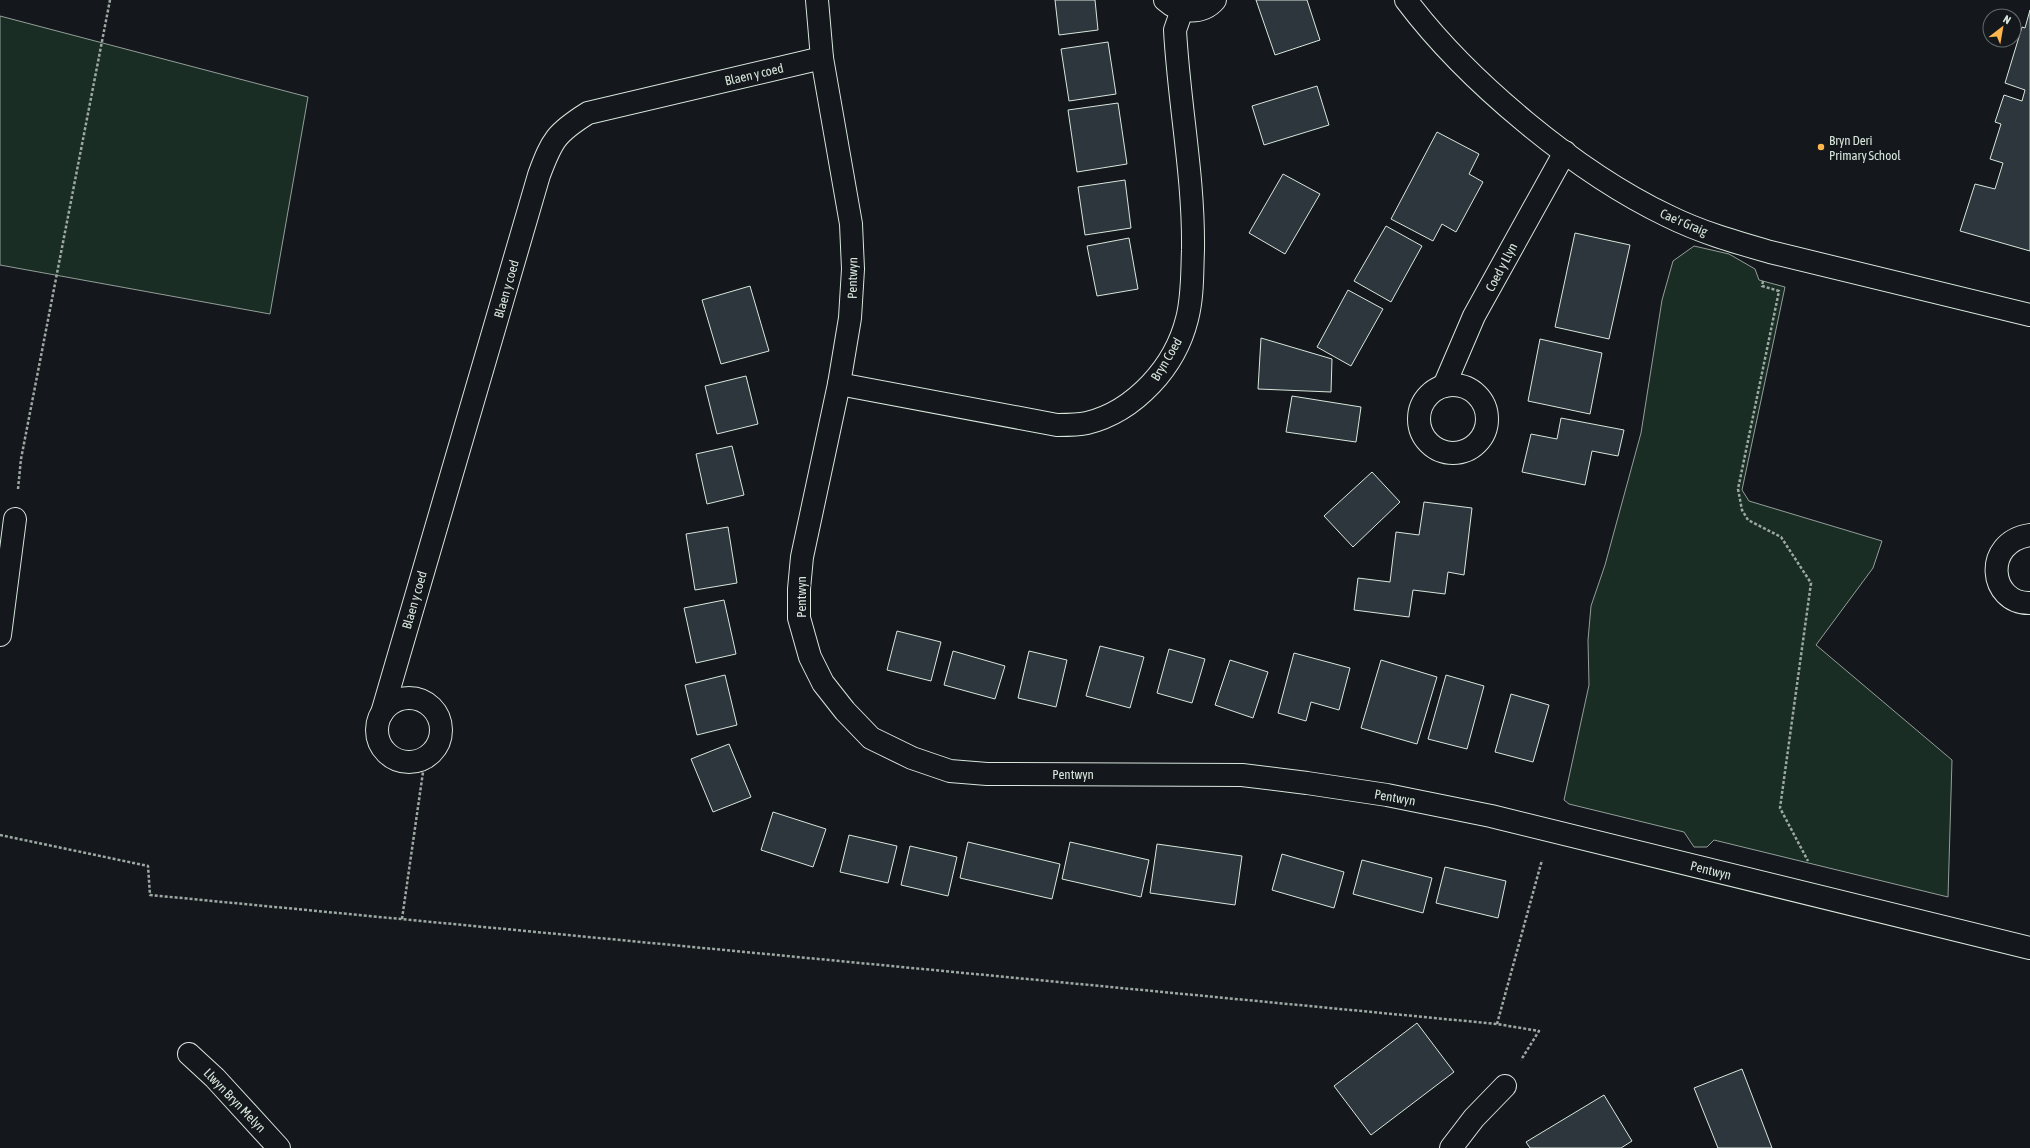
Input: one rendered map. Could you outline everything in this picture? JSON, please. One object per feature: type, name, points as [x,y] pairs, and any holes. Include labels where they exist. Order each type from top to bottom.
[{"type":"street","name":"Pentwyn","points":[[817,0],[822,58],[851,224],[853,269],[850,318],[839,384],[802,557],[799,589],[800,618],[810,657],[823,683],[845,711],[871,738],[912,758],[950,771],[987,774],[1242,775],[1387,795],[1491,816],[1550,830],[2030,948]]},
{"type":"street","points":[[1173,5],[1193,11],[1204,8],[1215,0]]},
{"type":"street","name":"Cae'r Graig","points":[[1406,0],[1443,44],[1488,88],[1565,152],[1643,204],[1668,217],[1730,241],[1770,252],[2030,315]]},
{"type":"street","name":"Bryn Coed","points":[[839,384],[1057,425],[1087,423],[1116,412],[1139,397],[1160,374],[1176,347],[1187,318],[1192,282],[1193,216],[1190,164],[1173,5]]},
{"type":"street","name":"Blaen y coed","points":[[382,713],[539,175],[549,147],[566,127],[588,113],[822,58]]},
{"type":"street","name":"Coed y Llyn","points":[[1444,386],[1474,316],[1565,152]]},
{"type":"street","points":[[0,634],[15,519]]},
{"type":"street","points":[[2030,536],[2020,537],[2010,542],[2002,550],[1997,560],[1996,571],[1999,583],[2005,592],[2014,599],[2030,603]]},
{"type":"street","points":[[406,699],[416,699],[426,704],[434,711],[440,720],[441,731],[439,741],[434,751],[425,758],[404,762],[394,758],[386,752],[380,743],[377,732],[382,713],[392,703],[406,699]]},
{"type":"street","name":"Llwyn Bryn Melyn","points":[[189,1054],[215,1078],[279,1148]]},
{"type":"street","points":[[1451,1148],[1474,1118],[1505,1086]]},
{"type":"path","points":[[15,519],[21,459],[110,0]]},
{"type":"path","points":[[1770,252],[1762,286],[1779,291],[1738,489],[1742,510],[1748,520],[1781,538],[1811,584],[1780,808],[1809,864],[1804,893]]},
{"type":"path","points":[[402,919],[425,758]]},
{"type":"path","points":[[1497,1024],[1550,830]]},
{"type":"path","points":[[0,835],[148,866],[150,894],[1497,1024],[1539,1031],[1505,1086]]},
{"type":"green space","points":[[0,16],[308,97],[270,314],[0,265]]},
{"type":"green space","points":[[1694,246],[1729,254],[1755,269],[1759,280],[1785,287],[1742,490],[1749,501],[1882,541],[1873,568],[1816,645],[1952,760],[1948,897],[1714,840],[1707,847],[1694,847],[1684,832],[1569,804],[1564,800],[1589,685],[1588,640],[1591,606],[1605,565],[1641,433],[1662,300],[1673,261]]},
{"type":"building","points":[[1055,0],[1095,0],[1098,30],[1059,35]]},
{"type":"building","points":[[1256,0],[1307,0],[1320,40],[1275,55]]},
{"type":"building","points":[[2030,10],[2030,251],[1960,231],[1975,184],[1995,189],[2003,163],[1990,159],[2001,124],[1995,122],[2004,95],[2022,101],[2025,90],[2005,83],[2016,48],[2022,48],[2022,27],[2025,28]]},
{"type":"building","points":[[1108,42],[1116,94],[1069,101],[1061,49]]},
{"type":"building","points":[[1317,86],[1329,125],[1264,145],[1252,106]]},
{"type":"building","points":[[1118,103],[1127,164],[1077,172],[1068,110]]},
{"type":"building","points":[[1437,132],[1479,154],[1469,174],[1483,182],[1456,232],[1442,224],[1433,241],[1391,219]]},
{"type":"building","points":[[1283,174],[1320,194],[1285,254],[1249,233]]},
{"type":"building","points":[[1125,180],[1131,228],[1085,235],[1078,187]]},
{"type":"building","points":[[1386,226],[1422,246],[1391,302],[1354,281]]},
{"type":"building","points":[[1575,233],[1630,245],[1609,339],[1555,327]]},
{"type":"building","points":[[1129,238],[1138,289],[1097,296],[1087,246]]},
{"type":"building","points":[[750,286],[769,351],[721,364],[702,300]]},
{"type":"building","points":[[1348,290],[1383,309],[1351,366],[1317,347]]},
{"type":"building","points":[[1261,338],[1332,359],[1331,392],[1258,389]]},
{"type":"building","points":[[1540,339],[1602,353],[1590,414],[1528,401]]},
{"type":"building","points":[[746,376],[758,424],[717,434],[705,386]]},
{"type":"building","points":[[1292,396],[1361,407],[1356,442],[1286,432]]},
{"type":"building","points":[[1561,418],[1624,430],[1618,456],[1592,451],[1585,485],[1522,472],[1531,434],[1557,439]]},
{"type":"building","points":[[732,446],[744,495],[707,504],[696,454]]},
{"type":"building","points":[[1372,472],[1400,502],[1353,547],[1324,516]]},
{"type":"building","points":[[1424,502],[1472,508],[1464,575],[1448,572],[1445,594],[1413,590],[1409,617],[1354,610],[1358,578],[1390,582],[1396,532],[1419,535]]},
{"type":"building","points":[[728,527],[737,583],[695,590],[686,534]]},
{"type":"building","points":[[724,600],[736,654],[696,663],[684,608]]},
{"type":"building","points":[[897,631],[941,642],[931,681],[887,670]]},
{"type":"building","points":[[1100,646],[1144,657],[1130,708],[1086,696]]},
{"type":"building","points":[[1169,649],[1205,659],[1192,703],[1157,693]]},
{"type":"building","points":[[953,651],[1005,666],[995,699],[944,685]]},
{"type":"building","points":[[1029,651],[1067,660],[1056,707],[1018,698]]},
{"type":"building","points":[[1294,653],[1350,668],[1339,710],[1311,702],[1306,721],[1278,713]]},
{"type":"building","points":[[1230,660],[1268,672],[1253,718],[1215,705]]},
{"type":"building","points":[[1381,660],[1437,677],[1417,744],[1361,728]]},
{"type":"building","points":[[725,675],[737,725],[697,735],[685,685]]},
{"type":"building","points":[[1446,675],[1484,686],[1467,749],[1428,739]]},
{"type":"building","points":[[1511,694],[1549,705],[1533,762],[1495,752]]},
{"type":"building","points":[[729,744],[751,797],[713,812],[691,759]]},
{"type":"building","points":[[773,812],[826,829],[813,867],[761,850]]},
{"type":"building","points":[[849,835],[897,846],[888,883],[840,872]]},
{"type":"building","points":[[968,842],[1060,864],[1052,899],[960,878]]},
{"type":"building","points":[[1070,842],[1149,860],[1141,897],[1062,879]]},
{"type":"building","points":[[1157,844],[1242,856],[1235,905],[1150,893]]},
{"type":"building","points":[[910,846],[957,857],[948,896],[901,885]]},
{"type":"building","points":[[1282,854],[1344,872],[1334,908],[1272,890]]},
{"type":"building","points":[[1362,860],[1432,878],[1423,913],[1353,894]]},
{"type":"building","points":[[1445,867],[1506,881],[1498,918],[1436,903]]},
{"type":"building","points":[[1417,1023],[1454,1072],[1371,1135],[1334,1086]]},
{"type":"building","points":[[1742,1069],[1772,1148],[1718,1148],[1694,1088]]},
{"type":"building","points":[[1604,1095],[1632,1141],[1621,1148],[1530,1148],[1526,1142]]},
{"type":"place","name":"Bryn Deri Primary School","points":[[1821,147]]}]
